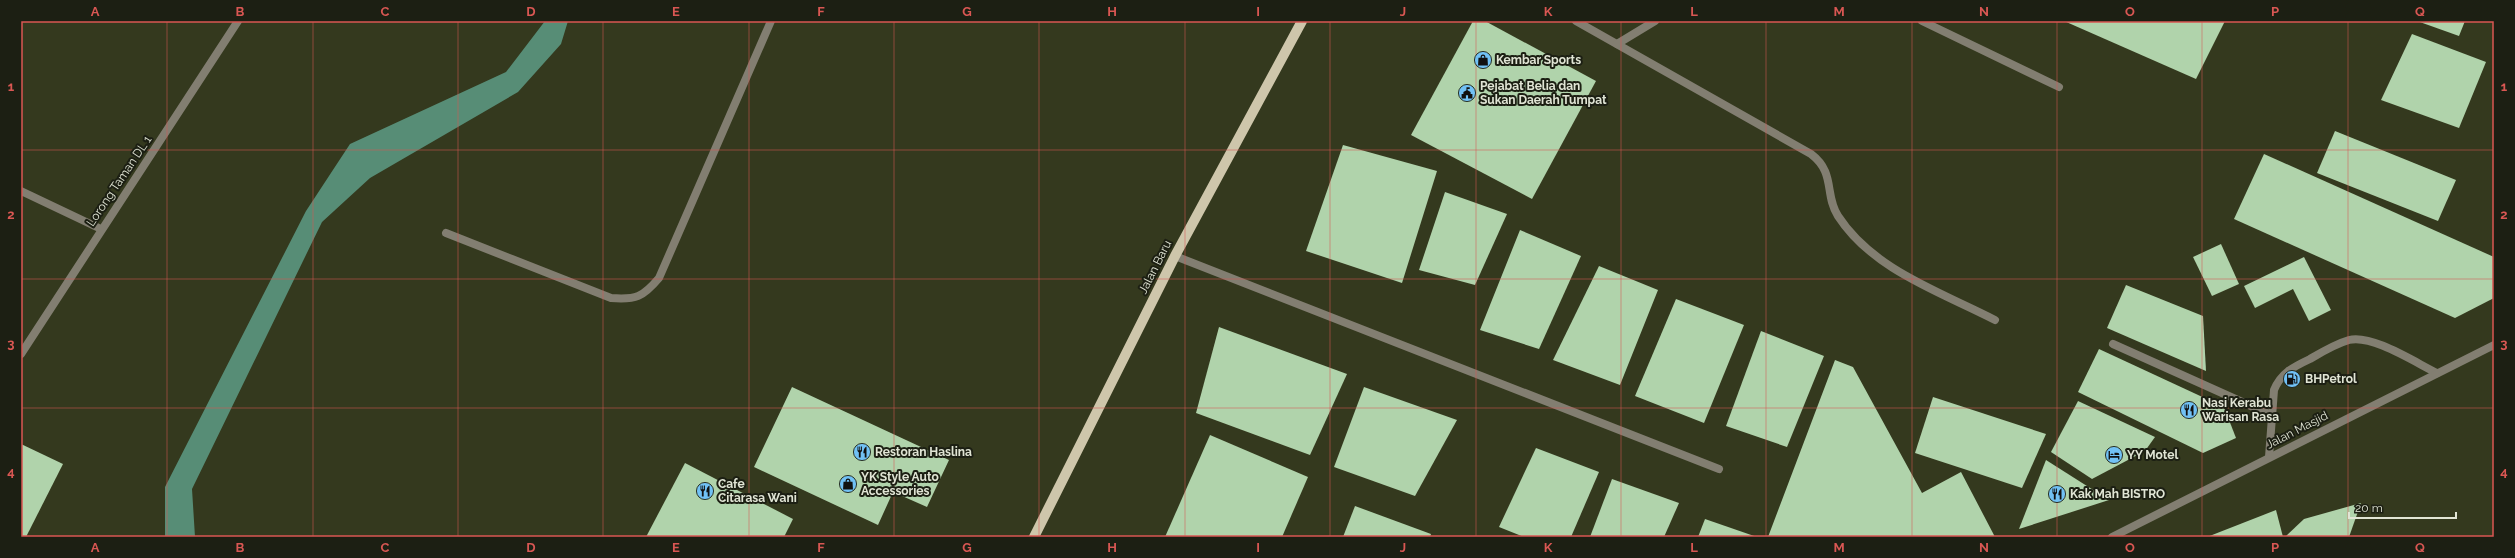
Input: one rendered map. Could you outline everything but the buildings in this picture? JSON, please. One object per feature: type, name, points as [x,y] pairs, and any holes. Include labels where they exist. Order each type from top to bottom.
[{"type":"main road","name":"Jalan Baru","points":[[1029,537],[1036,533],[1175,256],[1302,21]]},
{"type":"street","name":"Lorong Taman DL 1","points":[[21,354],[101,230],[189,99],[238,21]]},
{"type":"street","points":[[446,233],[611,298],[630,300],[647,292],[659,278],[771,21]]},
{"type":"street","points":[[1576,21],[1817,159],[1827,172],[1838,216],[1879,260],[1995,320]]},
{"type":"street","points":[[1617,44],[1655,21]]},
{"type":"street","points":[[1922,21],[2059,86]]},
{"type":"street","points":[[21,191],[101,230]]},
{"type":"street","points":[[1175,256],[1718,469]]},
{"type":"street","points":[[2269,457],[2271,414],[2274,390],[2285,372],[2350,340],[2368,340],[2437,373]]},
{"type":"street","points":[[2113,344],[2271,414]]},
{"type":"street","name":"Jalan Masjid","points":[[2112,537],[2122,535],[2269,457],[2494,345]]},
{"type":"shaded area","points":[[545,21],[568,21],[561,44],[518,92],[370,178],[322,222],[192,489],[195,537],[165,537],[165,487],[306,211],[350,144],[506,72]]},
{"type":"place","name":"Kembar Sports","points":[[1483,60]]},
{"type":"place","name":"Pejabat Belia dan Sukan Daerah Tumpat","points":[[1467,93]]},
{"type":"place","name":"BHPetrol","points":[[2292,379]]},
{"type":"place","name":"Nasi Kerabu Warisan Rasa","points":[[2189,410]]},
{"type":"place","name":"Restoran Haslina","points":[[862,452]]},
{"type":"place","name":"YY Motel","points":[[2114,455]]},
{"type":"place","name":"YK Style Auto Accessories","points":[[848,484]]},
{"type":"place","name":"Cafe Citarasa Wani","points":[[705,491]]},
{"type":"place","name":"Kak Mah BISTRO","points":[[2057,494]]}]
